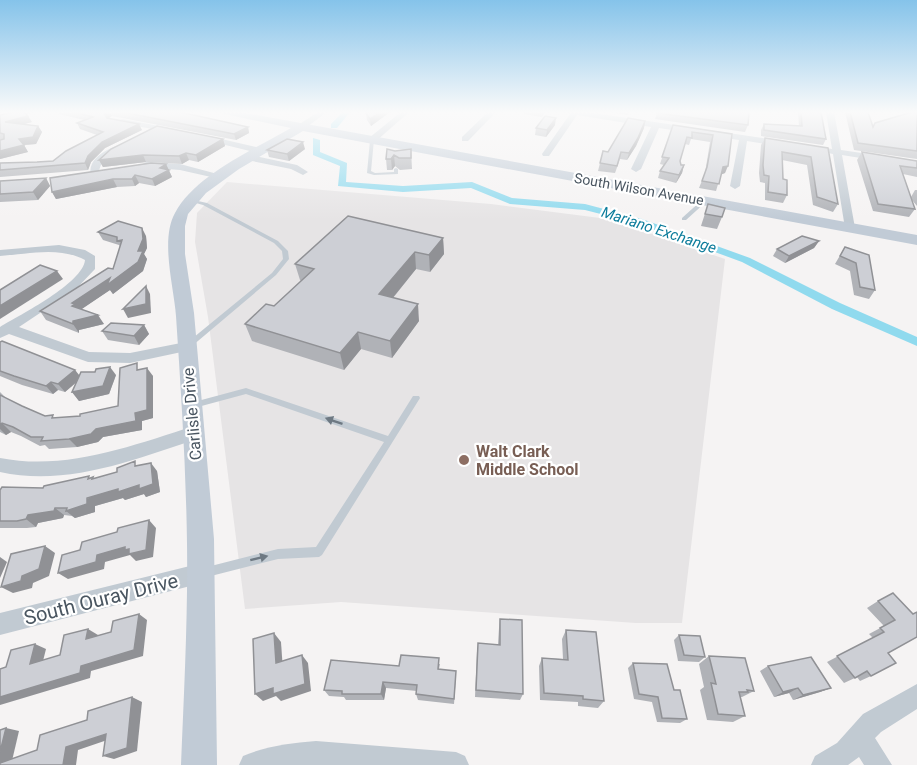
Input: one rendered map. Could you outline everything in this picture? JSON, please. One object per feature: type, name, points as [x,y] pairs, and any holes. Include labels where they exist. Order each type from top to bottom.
[{"type":"main road","name":"Carlisle Drive","points":[[199,765],[202,573],[194,433],[186,347],[187,328],[177,240],[182,212],[202,188],[266,148]]},
{"type":"main road","name":"South Wilson Avenue","points":[[394,148],[917,240]]},
{"type":"street","points":[[105,172],[90,175],[99,160],[121,148]]},
{"type":"street","points":[[235,148],[303,172]]},
{"type":"street","points":[[546,154],[550,148]]},
{"type":"street","points":[[636,169],[646,148]]},
{"type":"street","points":[[735,186],[741,148]]},
{"type":"street","points":[[809,148],[917,164]]},
{"type":"street","points":[[837,148],[850,228]]},
{"type":"street","points":[[133,167],[169,165],[220,176]]},
{"type":"street","points":[[0,253],[66,250],[91,258],[91,265],[83,276],[4,331]]},
{"type":"street","points":[[4,331],[88,357],[130,358],[186,347]]},
{"type":"street","points":[[0,465],[28,470],[65,467],[107,459],[194,433]]},
{"type":"street","name":"South Ouray Drive","points":[[0,624],[202,573]]},
{"type":"street","points":[[824,765],[846,752],[861,738],[872,723],[917,696]]},
{"type":"street","points":[[861,738],[879,765]]},
{"type":"street","points":[[252,765],[284,756],[316,754],[456,765]]},
{"type":"lane","points":[[371,148],[369,172],[374,174],[396,173],[396,169]]},
{"type":"lane","points":[[186,347],[274,274],[286,259],[285,251],[276,242],[205,204],[191,200]]},
{"type":"lane","points":[[684,219],[704,201]]},
{"type":"lane","points":[[190,406],[246,391],[389,440]]},
{"type":"lane","points":[[202,573],[278,554],[319,552],[416,398]]},
{"type":"shaded area","name":"Walt Clark Middle School","points":[[227,182],[491,204],[608,219],[725,259],[682,623],[636,623],[341,602],[245,609],[208,317],[195,242],[197,213]]},
{"type":"building","points":[[72,148],[96,148],[85,163],[0,170],[0,163],[53,161]]},
{"type":"building","points":[[208,148],[196,155],[186,153],[179,156],[143,155],[99,160],[111,149]]},
{"type":"building","points":[[271,148],[295,148],[287,154],[267,150]]},
{"type":"building","points":[[611,148],[632,148],[629,153],[621,152],[617,166],[600,163],[603,151],[608,152]]},
{"type":"building","points":[[665,148],[684,148],[680,161],[681,165],[684,165],[679,175],[660,171],[669,158],[662,157]]},
{"type":"building","points":[[711,148],[730,148],[728,166],[723,167],[719,184],[702,181]]},
{"type":"building","points":[[764,148],[828,148],[838,204],[817,197],[811,157],[782,152],[783,179],[787,180],[787,195],[768,192],[769,176],[764,175]]},
{"type":"building","points":[[893,148],[917,148],[917,151]]},
{"type":"building","points":[[387,149],[395,151],[411,149],[411,158],[399,158],[394,155],[391,159],[386,159]]},
{"type":"building","points":[[862,152],[917,161],[917,168],[900,166],[915,209],[878,204]]},
{"type":"building","points":[[151,163],[166,164],[160,168],[169,170],[152,179],[135,175],[132,179],[113,179],[52,192],[50,178]]},
{"type":"building","points":[[46,178],[33,192],[0,194],[0,181]]},
{"type":"building","points":[[708,204],[725,208],[722,217],[705,214]]},
{"type":"building","points":[[348,216],[443,238],[429,255],[415,252],[379,294],[418,304],[390,341],[358,332],[340,353],[245,324],[266,304],[274,306],[314,269],[295,264]]},
{"type":"building","points":[[118,221],[142,228],[143,239],[138,251],[143,251],[138,262],[107,285],[110,278],[72,303],[75,304],[72,306],[98,315],[73,321],[73,324],[40,311],[108,268],[113,269],[122,240],[117,241],[117,237],[98,232]]},
{"type":"building","points":[[802,236],[819,241],[789,256],[777,249]]},
{"type":"building","points":[[845,247],[869,255],[875,290],[860,287],[856,263],[840,256]]},
{"type":"building","points":[[40,265],[57,271],[0,306],[0,290]]},
{"type":"building","points":[[146,286],[146,304],[123,309]]},
{"type":"building","points":[[111,323],[144,325],[134,336],[102,331]]},
{"type":"building","points":[[0,342],[75,370],[58,384],[51,382],[46,386],[0,371]]},
{"type":"building","points":[[137,363],[137,370],[147,368],[147,410],[135,413],[136,421],[96,429],[91,434],[69,439],[41,441],[43,437],[31,437],[13,427],[2,423],[0,425],[0,395],[45,416],[53,415],[52,418],[80,416],[80,414],[118,406],[120,368]]},
{"type":"building","points":[[110,367],[103,386],[72,392],[81,372],[95,372],[96,369]]},
{"type":"building","points":[[135,461],[135,466],[151,463],[153,484],[139,489],[139,485],[118,492],[118,489],[87,498],[87,504],[66,511],[67,508],[55,508],[54,511],[28,515],[26,519],[0,521],[0,490],[2,487],[43,488],[89,476],[88,479],[93,477],[92,479],[117,472],[117,468]]},
{"type":"building","points":[[149,520],[146,550],[129,554],[129,549],[125,550],[125,547],[97,555],[96,562],[58,573],[62,555],[80,550],[82,542],[117,532],[118,528]]},
{"type":"building","points":[[45,546],[39,569],[22,576],[21,581],[1,587],[11,554]]},
{"type":"building","points":[[893,593],[913,614],[917,612],[917,637],[888,653],[896,663],[871,676],[867,671],[855,678],[837,656],[884,632],[880,628],[895,620],[878,601]]},
{"type":"building","points":[[139,614],[134,650],[81,666],[80,673],[0,697],[0,669],[6,667],[11,650],[35,644],[30,664],[60,655],[64,635],[88,629],[86,639],[111,632],[113,621]]},
{"type":"building","points":[[500,619],[522,620],[523,694],[476,690],[478,643],[500,645]]},
{"type":"building","points":[[566,630],[596,632],[604,701],[583,699],[583,696],[544,693],[542,658],[568,660]]},
{"type":"building","points":[[274,633],[276,663],[302,655],[305,684],[273,694],[273,688],[255,694],[253,639]]},
{"type":"building","points":[[679,635],[700,636],[705,657],[684,655]]},
{"type":"building","points":[[401,655],[439,658],[438,669],[456,671],[454,699],[416,694],[417,685],[383,682],[381,694],[342,694],[342,691],[324,690],[331,660],[399,666]]},
{"type":"building","points":[[709,656],[745,658],[754,691],[739,692],[745,716],[718,714],[711,683],[716,684]]},
{"type":"building","points":[[811,657],[831,688],[803,695],[798,688],[783,692],[768,666]]},
{"type":"building","points":[[633,663],[667,664],[674,690],[680,690],[687,719],[662,718],[658,697],[639,694]]},
{"type":"building","points":[[132,697],[127,748],[103,756],[106,734],[66,747],[63,765],[0,765],[0,763],[37,750],[40,735],[87,720],[88,711]]},
{"type":"building","points":[[6,728],[0,752],[0,730]]},
{"type":"waterway","name":"Mariano Exchange","points":[[316,148],[316,153],[344,165],[341,184],[403,189],[472,185],[510,201],[585,207],[639,221],[746,260],[836,306],[917,342]]},
{"type":"place","name":"Walt Clark Middle School","points":[[464,460]]}]
